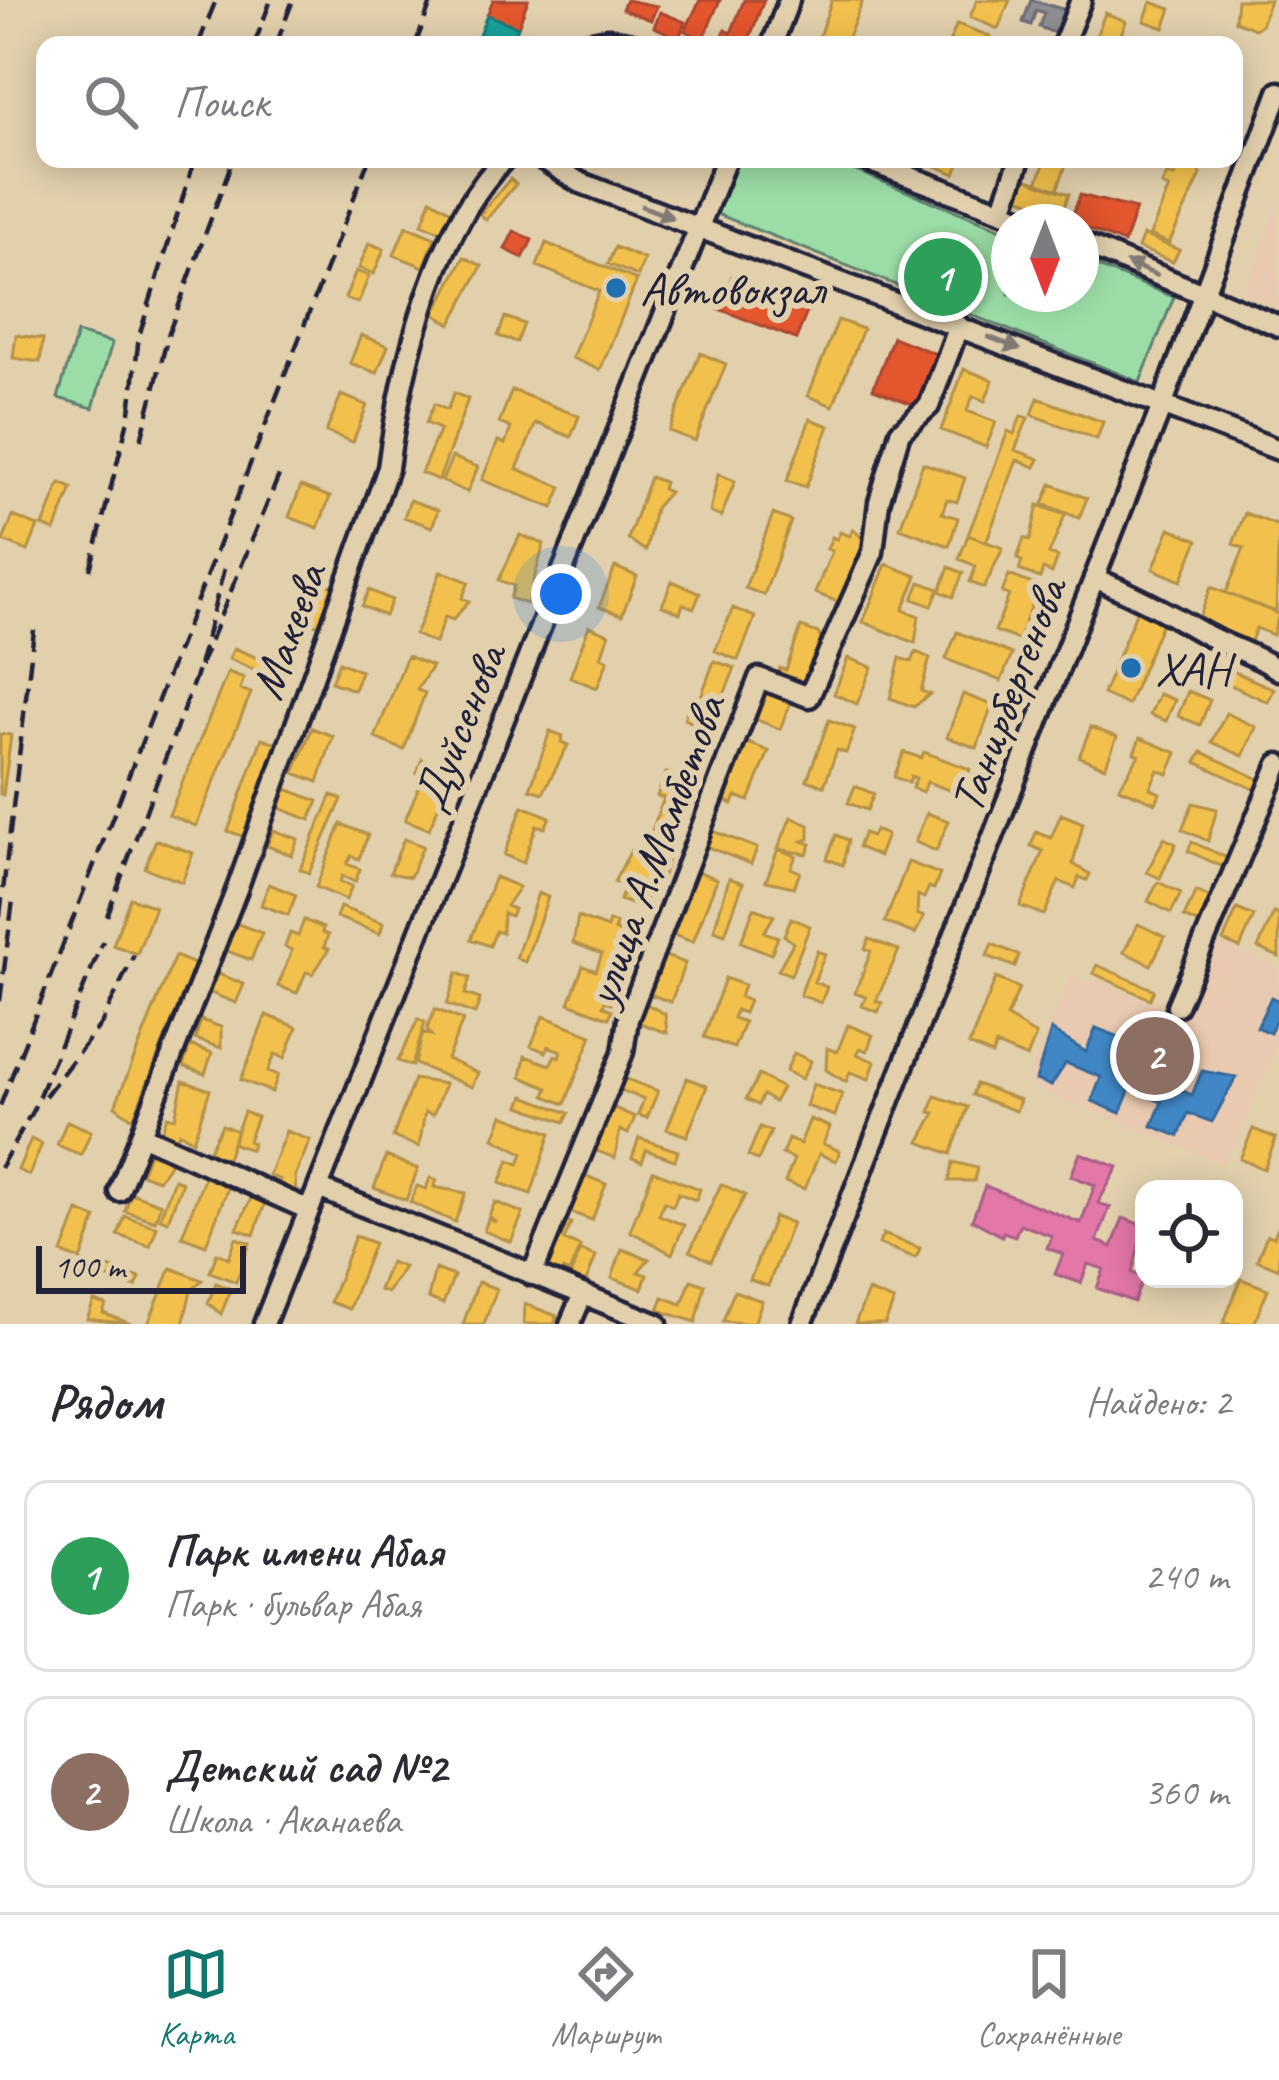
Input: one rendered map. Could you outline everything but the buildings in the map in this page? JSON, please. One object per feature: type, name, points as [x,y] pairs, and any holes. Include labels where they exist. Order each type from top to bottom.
[{"type":"street","points":[[775,36],[789,0]]},
{"type":"street","points":[[1067,36],[1082,0]]},
{"type":"street","name":"Танирбергенова","points":[[802,1324],[1163,403],[1279,92]]},
{"type":"street","name":"Макеева","points":[[119,1191],[237,889],[388,468],[396,411],[424,308],[482,181],[494,168]]},
{"type":"street","points":[[557,168],[579,182],[1279,450]]},
{"type":"street","name":"Дуйсенова","points":[[264,1324],[722,168]]},
{"type":"street","points":[[888,168],[991,206]]},
{"type":"street","points":[[1004,204],[1017,168]]},
{"type":"street","points":[[1099,251],[1279,326]]},
{"type":"street","name":"улица А.Мамбетова","points":[[532,1275],[623,1052],[628,1018],[758,678],[809,697],[873,552],[879,502],[900,432],[928,406],[959,326]]},
{"type":"street","points":[[1094,578],[1170,610],[1205,634],[1253,653],[1279,670]]},
{"type":"street","points":[[1178,1006],[1279,764]]},
{"type":"street","points":[[141,1135],[309,1210]]},
{"type":"street","points":[[317,1188],[657,1324]]},
{"type":"street","points":[[570,1324],[581,1296]]},
{"type":"shaded area","points":[[1279,198],[1279,308],[1243,294]]},
{"type":"shaded area","points":[[1211,939],[1279,967],[1279,1042],[1236,1144],[1222,1164],[1031,1087],[1030,1070],[1071,975],[1088,981],[1091,976],[1178,1015]]},
{"type":"green space","points":[[735,168],[849,168],[991,225],[991,312],[1099,312],[1099,267],[1174,297],[1140,382],[717,214]]},
{"type":"green space","points":[[77,333],[112,343],[93,408],[58,398]]},
{"type":"railway","points":[[202,36],[216,0]]},
{"type":"railway","points":[[257,36],[271,0]]},
{"type":"railway","points":[[279,36],[293,0]]},
{"type":"railway","points":[[418,36],[432,0]]},
{"type":"railway","points":[[90,570],[130,412],[139,336],[192,168]]},
{"type":"railway","points":[[141,440],[169,332],[230,168]]},
{"type":"railway","points":[[0,1106],[365,168]]},
{"type":"railway","points":[[224,569],[198,670],[282,468]]},
{"type":"railway","points":[[0,916],[35,622]]},
{"type":"railway","points":[[107,916],[198,670]]},
{"type":"railway","points":[[0,1001],[13,900]]},
{"type":"railway","points":[[0,1168],[33,1110],[103,941]]},
{"type":"railway","points":[[45,1096],[101,1024],[134,955]]},
{"type":"place","name":"Парк имени Абая","points":[[943,277]]},
{"type":"place","name":"Автовокзал","points":[[616,288]]},
{"type":"place","name":"ХАН","points":[[1131,668]]},
{"type":"place","name":"Детский сад №2","points":[[1155,1056]]}]
